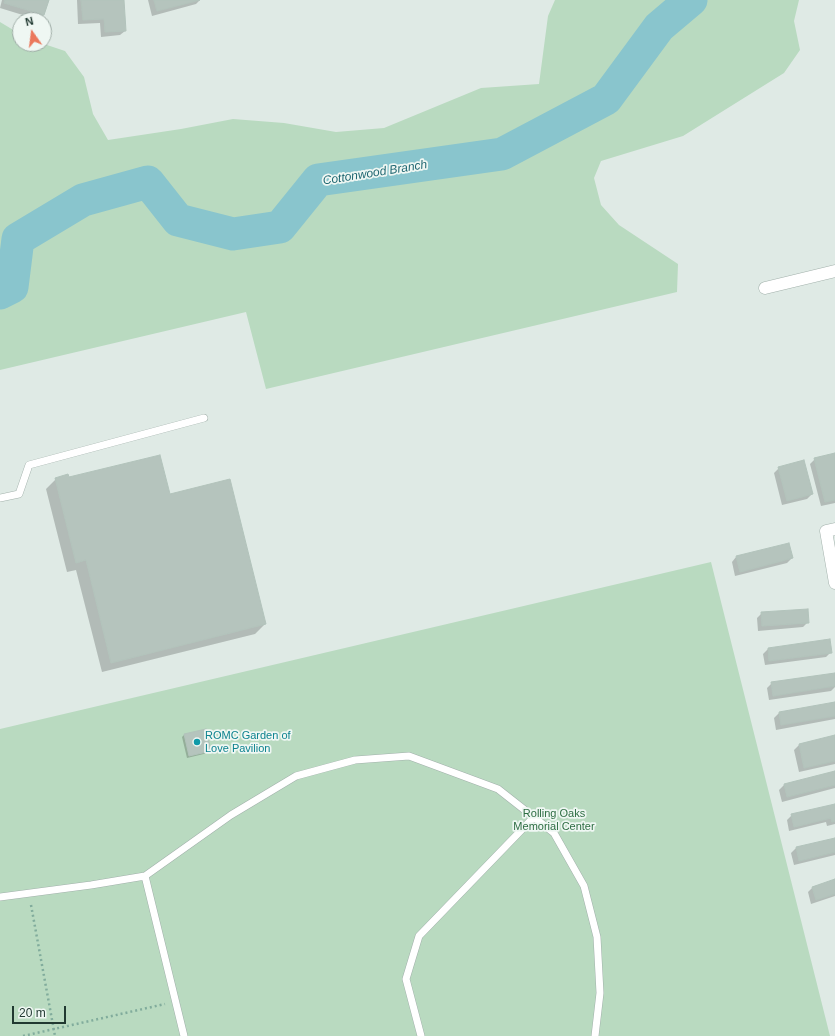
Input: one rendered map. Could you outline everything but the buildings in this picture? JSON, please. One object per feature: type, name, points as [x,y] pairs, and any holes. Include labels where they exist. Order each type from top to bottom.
[{"type":"street","points":[[765,288],[835,271]]},
{"type":"street","points":[[830,530],[835,583]]},
{"type":"lane","points":[[0,498],[19,494],[29,465],[204,418]]},
{"type":"lane","points":[[0,897],[145,876],[231,815],[296,776],[355,760],[409,756],[498,789],[554,833],[584,886],[597,937],[600,994],[595,1036]]},
{"type":"lane","points":[[421,1036],[406,979],[419,936],[534,817]]},
{"type":"lane","points":[[145,876],[184,1036]]},
{"type":"path","points":[[29,893],[55,1036]]},
{"type":"path","points":[[23,1036],[176,1002]]},
{"type":"green space","points":[[555,0],[799,0],[794,21],[800,50],[784,73],[683,136],[601,161],[594,178],[601,205],[619,225],[678,264],[677,292],[266,389],[246,312],[0,370],[0,22],[12,29],[12,52],[52,52],[52,47],[65,51],[84,77],[93,114],[108,140],[181,129],[233,119],[284,123],[336,132],[384,128],[481,88],[539,84],[548,16]]},
{"type":"green space","name":"Rolling Oaks Memorial Center","points":[[711,562],[830,1036],[0,1036],[0,729]]},
{"type":"waterway","name":"Cottonwood Branch","points":[[0,293],[12,287],[18,239],[83,200],[148,182],[178,220],[233,234],[280,227],[318,180],[502,154],[606,99],[659,27],[691,0]]},
{"type":"place","name":"ROMC Garden of Love Pavilion","points":[[197,742]]}]
